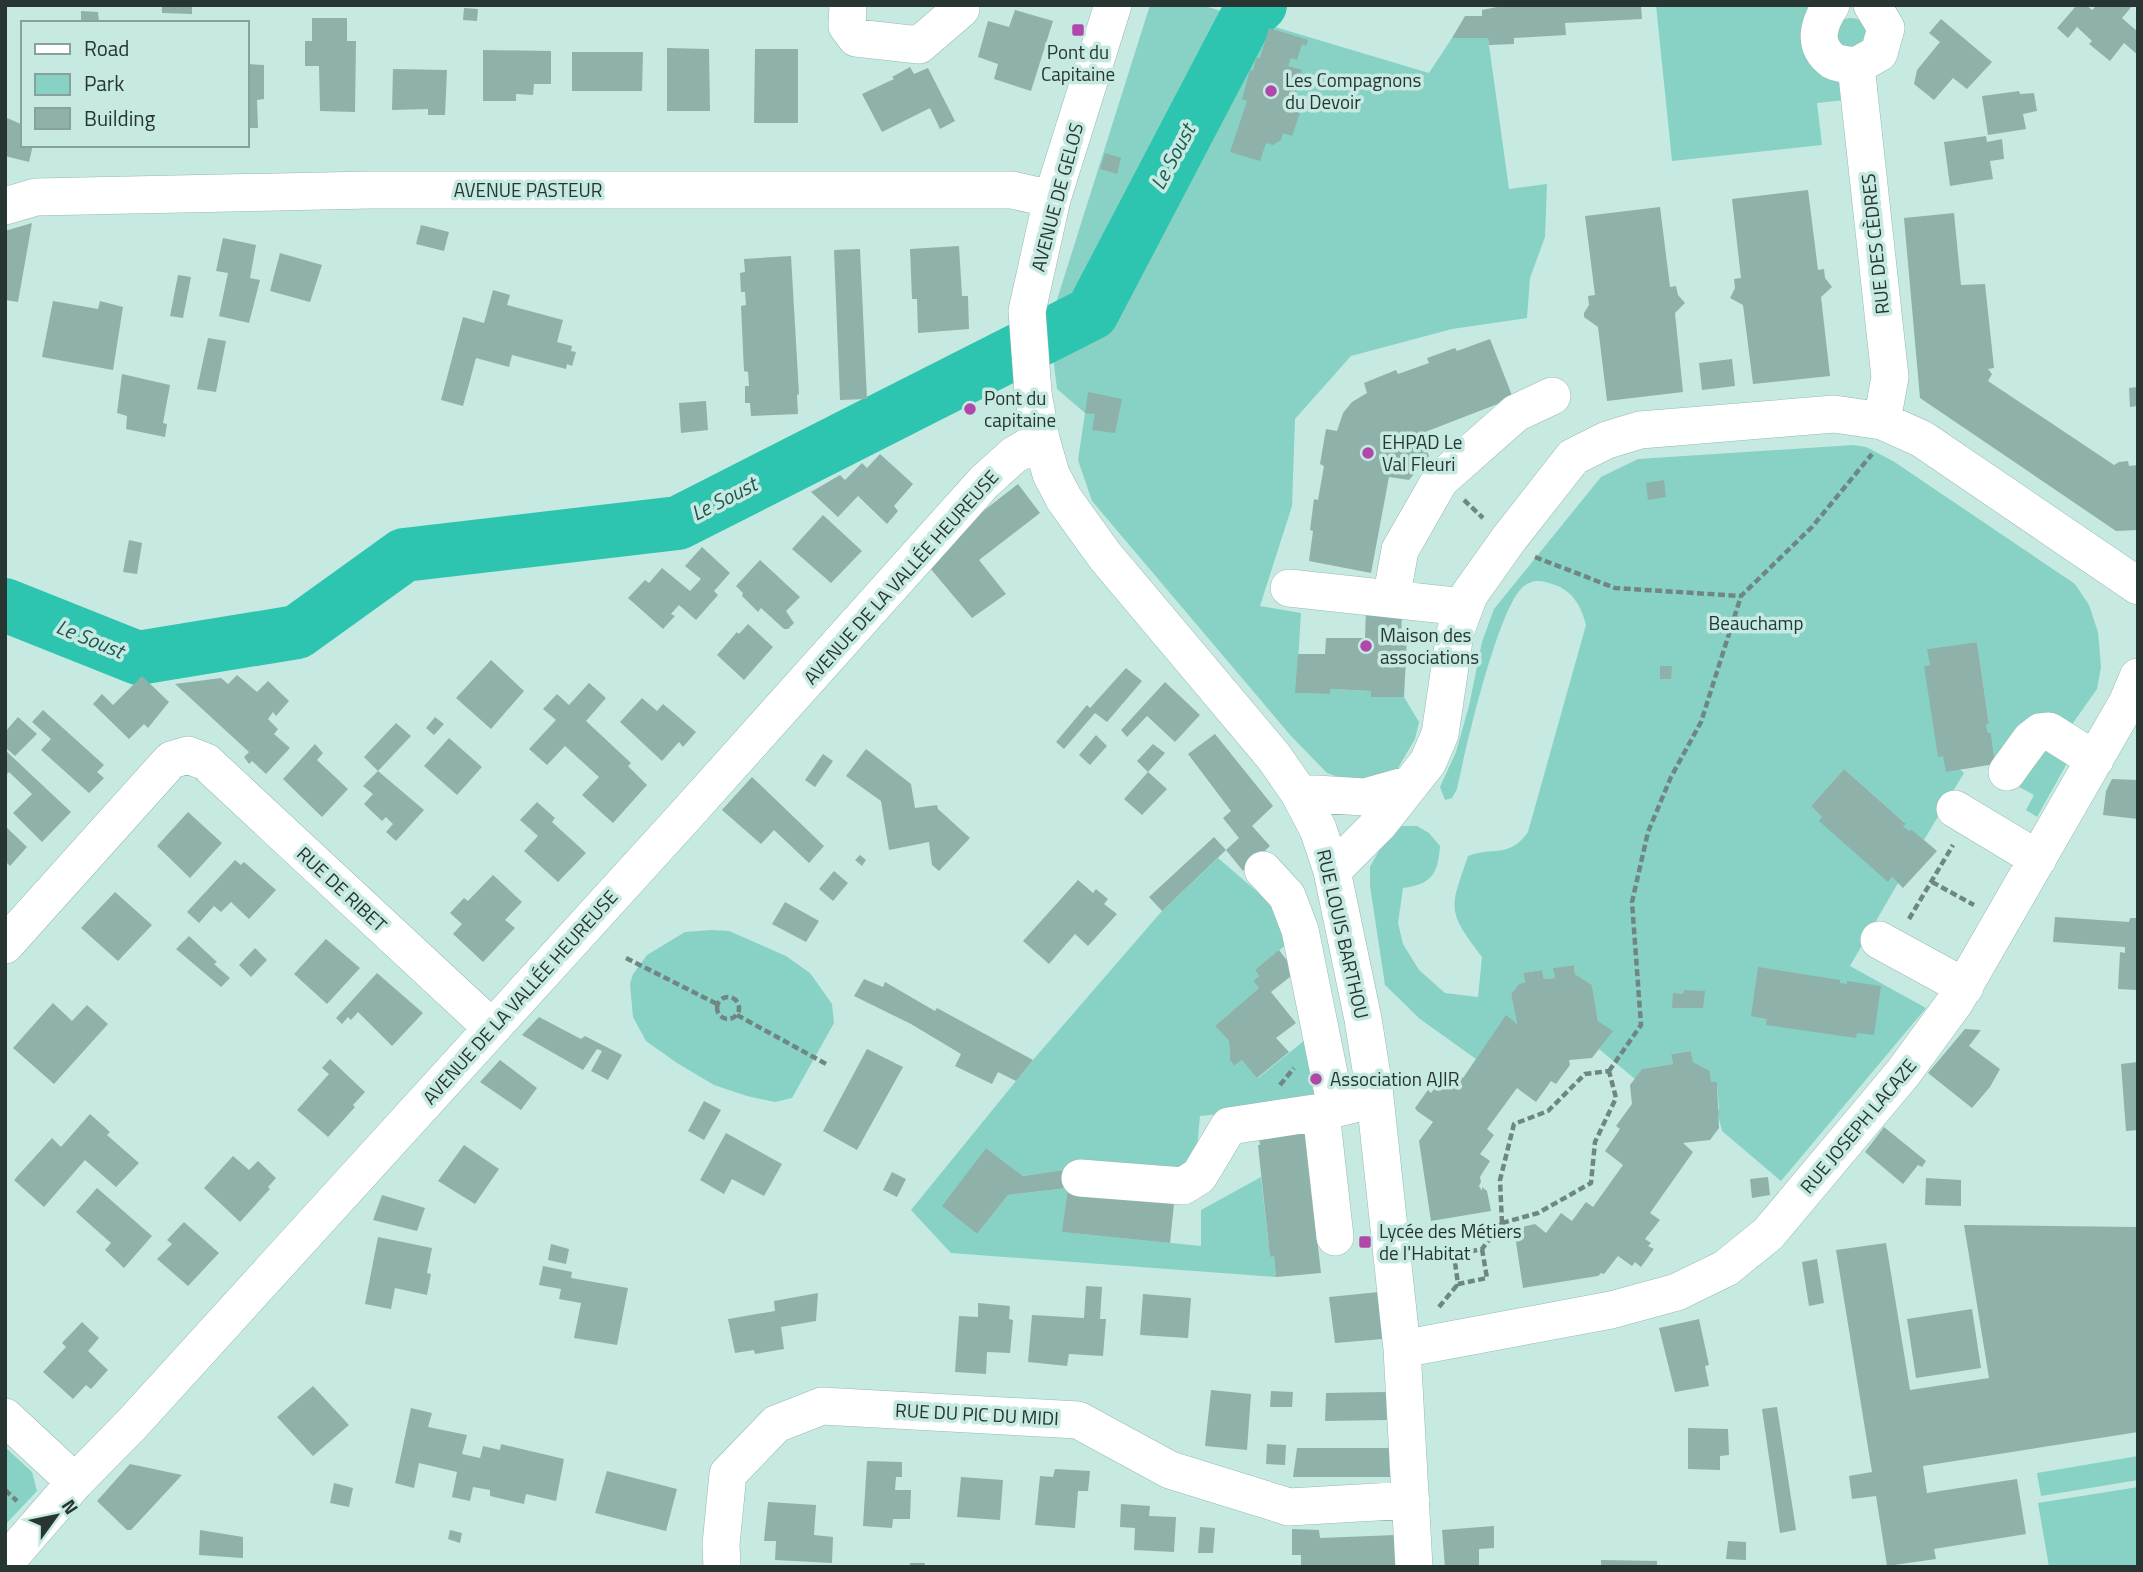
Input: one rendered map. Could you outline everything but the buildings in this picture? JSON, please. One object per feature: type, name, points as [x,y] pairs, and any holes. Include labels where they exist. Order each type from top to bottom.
[{"type":"street","points":[[848,5],[847,26],[856,38],[919,44],[961,9]]},
{"type":"street","name":"AVENUE DE GELOS","points":[[1033,393],[1027,312],[1052,199],[1113,5]]},
{"type":"street","points":[[1831,5],[1819,23],[1820,44],[1834,61],[1856,66],[1878,53],[1886,28],[1872,5]]},
{"type":"street","name":"RUE DES CÈDRES","points":[[1856,66],[1890,377],[1882,421]]},
{"type":"street","name":"AVENUE PASTEUR","points":[[5,206],[36,197],[369,190],[1012,190],[1052,199]]},
{"type":"street","name":"RUE LOUIS BARTHOU","points":[[1033,393],[1041,439],[1051,474],[1064,499],[1105,556],[1274,757],[1299,793],[1318,829],[1332,871],[1363,1019],[1375,1099],[1402,1349],[1414,1567]]},
{"type":"street","points":[[1391,599],[1400,550],[1440,480],[1516,413],[1552,396]]},
{"type":"street","points":[[1332,871],[1379,824],[1428,762],[1440,734],[1455,633],[1469,595],[1573,457],[1607,440],[1640,430],[1834,414],[1882,421],[1922,439],[2138,586]]},
{"type":"street","name":"AVENUE DE LA VALLÉE HEUREUSE","points":[[15,1561],[75,1482],[132,1424],[685,816],[984,482],[1014,455],[1041,439]]},
{"type":"street","points":[[1289,588],[1464,607]]},
{"type":"street","name":"RUE JOSEPH LACAZE","points":[[1402,1349],[1611,1310],[1676,1292],[1726,1268],[1768,1234],[1903,1073],[1965,987],[2127,703],[2138,677]]},
{"type":"street","points":[[2007,772],[2031,739],[2040,732],[2049,732],[2095,760]]},
{"type":"street","name":"RUE DE RIBET","points":[[5,945],[171,760],[188,755],[206,762],[492,1028]]},
{"type":"street","points":[[1299,793],[1365,797],[1411,785]]},
{"type":"street","points":[[1962,813],[2038,859]]},
{"type":"street","points":[[1263,870],[1287,895],[1300,930],[1322,1036],[1335,1237]]},
{"type":"street","points":[[1886,944],[1965,987]]},
{"type":"street","points":[[1080,1178],[1183,1186],[1199,1176],[1229,1126],[1328,1110],[1375,1099]]},
{"type":"street","name":"RUE DU PIC DU MIDI","points":[[723,1567],[720,1544],[728,1474],[776,1424],[822,1406],[1078,1420],[1170,1470],[1289,1507],[1410,1500]]},
{"type":"street","points":[[5,1417],[75,1482]]},
{"type":"path","points":[[1503,1223],[1500,1180],[1514,1124],[1548,1111],[1585,1074],[1609,1071],[1641,1025],[1632,902],[1648,832],[1671,778],[1701,722],[1741,596],[1812,527],[1859,472],[1873,453],[1882,421]]},
{"type":"path","points":[[1440,480],[1525,553],[1615,588],[1741,596]]},
{"type":"path","points":[[1886,944],[1932,882],[1962,813]]},
{"type":"path","points":[[1932,882],[2004,920]]},
{"type":"path","points":[[626,958],[718,1004]]},
{"type":"path","points":[[726,997],[733,998],[740,1009],[731,1020],[723,1019],[718,1014],[718,1004],[719,1000],[726,997]]},
{"type":"path","points":[[737,1015],[828,1065]]},
{"type":"path","points":[[1247,1124],[1322,1036]]},
{"type":"path","points":[[1482,1249],[1487,1278],[1458,1284],[1454,1255],[1482,1249],[1503,1223],[1538,1213],[1591,1182],[1595,1142],[1616,1098],[1609,1071]]},
{"type":"green space","points":[[1150,5],[1201,5],[1429,73],[1452,38],[1488,38],[1509,189],[1547,184],[1545,237],[1530,278],[1527,318],[1452,329],[1351,356],[1295,419],[1292,506],[1260,606],[1301,613],[1296,693],[1329,694],[1330,689],[1371,691],[1371,697],[1404,697],[1419,722],[1415,739],[1398,768],[1374,782],[1346,780],[1327,773],[1291,736],[1092,501],[1078,460],[1085,413],[1057,389],[1049,325]]},
{"type":"green space","points":[[1656,5],[1819,5],[1843,78],[1845,100],[1817,103],[1822,145],[1672,161]]},
{"type":"green space","points":[[1851,18],[1862,22],[1866,33],[1862,44],[1851,48],[1840,44],[1836,33],[1840,22]]},
{"type":"green space","name":"Beauchamp","points":[[1853,445],[1866,447],[1893,461],[2075,584],[2089,605],[2098,632],[2101,667],[2097,689],[2068,730],[1995,764],[1991,733],[1988,733],[1986,724],[1989,723],[1977,642],[1928,649],[1930,665],[1925,666],[1943,756],[1964,773],[1924,840],[1903,826],[1905,823],[1844,769],[1811,806],[1888,881],[1892,877],[1898,883],[1850,966],[1926,1008],[1781,1181],[1722,1131],[1717,1111],[1717,1082],[1711,1082],[1710,1071],[1693,1062],[1691,1051],[1671,1054],[1673,1064],[1642,1069],[1635,1079],[1599,1049],[1612,1031],[1598,1021],[1592,985],[1575,974],[1574,965],[1554,968],[1555,978],[1544,979],[1542,970],[1523,973],[1525,982],[1519,984],[1511,994],[1517,1024],[1506,1016],[1476,1059],[1420,1019],[1385,985],[1370,886],[1370,867],[1388,834],[1402,826],[1417,826],[1429,833],[1440,846],[1432,876],[1421,884],[1403,888],[1398,923],[1403,944],[1419,970],[1445,993],[1478,997],[1482,957],[1457,918],[1455,899],[1458,888],[1468,856],[1507,849],[1528,832],[1586,625],[1576,601],[1567,591],[1539,581],[1524,586],[1514,599],[1493,649],[1457,789],[1452,798],[1445,800],[1440,787],[1456,752],[1482,642],[1494,609],[1601,477],[1638,459]]},
{"type":"green space","points":[[2038,746],[2071,756],[2037,817],[2026,810],[2034,795],[2012,783]]},
{"type":"green space","points":[[1218,858],[1290,920],[1292,940],[1255,970],[1259,976],[1253,981],[1259,988],[1215,1026],[1229,1041],[1230,1060],[1234,1066],[1242,1060],[1258,1078],[1310,1036],[1324,1080],[1309,1105],[1200,1116],[1197,1148],[1182,1174],[1070,1169],[1023,1176],[986,1148],[943,1206],[977,1234],[1008,1195],[1068,1188],[1063,1232],[1201,1246],[1201,1210],[1261,1177],[1270,1257],[1274,1256],[1276,1277],[951,1253],[911,1210],[1033,1060],[1162,911]]},
{"type":"green space","points":[[729,931],[786,956],[810,973],[832,1004],[834,1023],[792,1098],[775,1102],[714,1085],[646,1041],[633,1017],[630,984],[633,974],[647,955],[685,932]]},
{"type":"green space","points":[[5,1447],[32,1472],[37,1491],[5,1525]]},
{"type":"green space","points":[[2138,1456],[2138,1480],[2041,1496],[2037,1473]]},
{"type":"green space","points":[[2138,1487],[2138,1567],[2049,1567],[2038,1503]]},
{"type":"waterway","name":"Le Soust","points":[[5,605],[138,658],[297,632],[404,555],[678,523],[1092,313],[1248,15],[1260,5]]},
{"type":"place","name":"Pont du Capitaine","points":[[1078,30]]},
{"type":"place","name":"Les Compagnons du Devoir","points":[[1271,91]]},
{"type":"place","name":"Pont du capitaine","points":[[970,409]]},
{"type":"place","name":"EHPAD Le Val Fleuri","points":[[1368,453]]},
{"type":"place","name":"Maison des associations","points":[[1366,646]]},
{"type":"place","name":"Association AJIR","points":[[1316,1079]]},
{"type":"place","name":"Lycée des Métiers de l'Habitat","points":[[1365,1242]]}]
